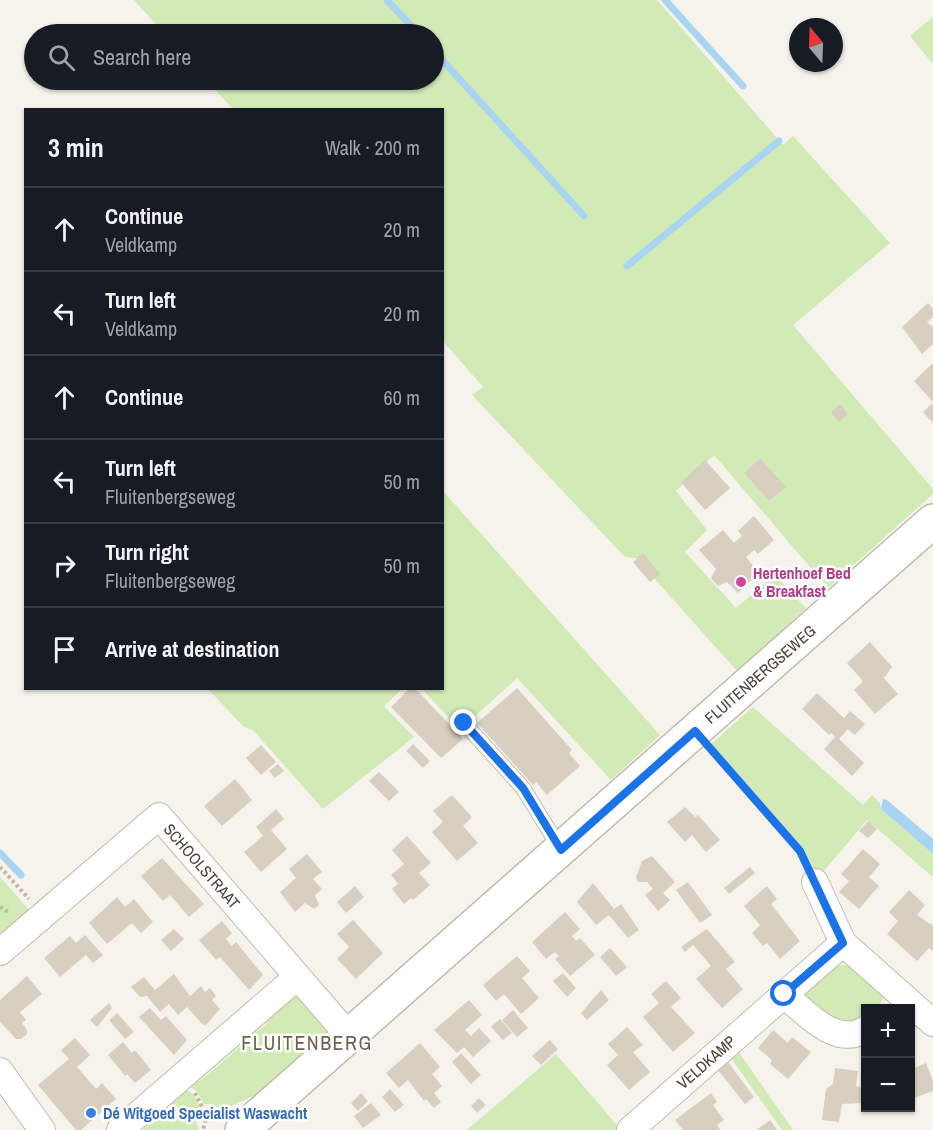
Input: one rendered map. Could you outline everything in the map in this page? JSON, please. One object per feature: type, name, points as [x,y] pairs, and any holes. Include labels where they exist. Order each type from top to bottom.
[{"type":"street","name":"FLUITENBERGSEWEG","points":[[242,1130],[933,521]]},
{"type":"street","name":"SCHOOLSTRAAT","points":[[0,952],[159,816],[297,976]]},
{"type":"street","points":[[815,882],[843,943],[892,1001],[933,1023]]},
{"type":"street","name":"VELDKAMP","points":[[630,1130],[843,943]]},
{"type":"street","points":[[120,1130],[297,976],[349,1036]]},
{"type":"street","points":[[784,994],[832,1033],[852,1035],[861,1031]]},
{"type":"street","points":[[0,1071],[42,1130]]},
{"type":"lane","points":[[464,723],[523,788],[561,850]]},
{"type":"path","points":[[695,731],[800,851],[815,882]]},
{"type":"path","points":[[0,867],[44,915]]},
{"type":"path","points":[[178,1080],[193,1091],[207,1116],[202,1130]]},
{"type":"green space","points":[[134,0],[657,0],[783,145],[793,136],[890,243],[793,325],[933,489],[933,494],[828,588],[714,455],[676,491],[707,530],[685,552],[736,608],[775,575],[806,608],[737,671],[636,558],[625,557],[472,395],[483,387],[444,342],[444,108],[232,108],[215,90],[444,90],[444,24],[156,24]],"holes":[[[760,458],[785,487],[769,501],[744,473]]]},
{"type":"green space","points":[[933,17],[933,64],[910,36]]},
{"type":"green space","points":[[444,492],[660,735],[611,780],[517,678],[471,720],[464,711],[452,721],[423,690],[444,690]]},
{"type":"green space","points":[[209,690],[401,690],[384,706],[414,737],[323,809],[254,731],[243,726]]},
{"type":"green space","points":[[753,707],[863,805],[872,795],[880,803],[881,809],[933,854],[933,877],[867,820],[818,878],[803,848],[711,744]]},
{"type":"green space","points":[[0,877],[31,912],[0,937]]},
{"type":"green space","points":[[835,965],[849,965],[886,994],[880,1004],[861,1004],[861,1022],[840,1029],[800,992]]},
{"type":"green space","points":[[295,993],[328,1024],[330,1034],[258,1105],[251,1097],[220,1111],[212,1104],[204,1104],[197,1091],[185,1083],[187,1080],[200,1081],[266,1024],[268,1012]]},
{"type":"green space","points":[[736,1048],[793,1130],[782,1130],[728,1054]]},
{"type":"green space","points":[[556,1054],[621,1130],[467,1130]]},
{"type":"green space","points":[[181,1086],[194,1095],[200,1106],[194,1115],[199,1130],[143,1130],[171,1106],[171,1095]]},
{"type":"water","points":[[883,799],[933,839],[933,854],[881,809]]},
{"type":"building","points":[[928,303],[933,309],[933,317],[927,322],[933,328],[933,344],[922,354],[902,327]]},
{"type":"building","points":[[933,363],[933,402],[914,381]]},
{"type":"building","points":[[933,403],[933,423],[923,412]]},
{"type":"building","points":[[840,404],[848,414],[839,422],[831,412]]},
{"type":"building","points":[[760,458],[786,487],[769,501],[744,473]]},
{"type":"building","points":[[705,460],[730,488],[705,510],[681,482]]},
{"type":"building","points":[[754,516],[774,540],[758,554],[754,550],[746,557],[759,573],[738,593],[727,582],[718,586],[711,578],[716,569],[699,550],[723,530],[734,543],[742,536],[738,531]]},
{"type":"building","points":[[643,553],[660,574],[650,582],[633,562]]},
{"type":"building","points":[[870,642],[892,667],[885,677],[882,676],[898,694],[875,714],[854,690],[863,681],[847,663]]},
{"type":"building","points":[[517,688],[572,750],[569,753],[580,766],[547,795],[536,782],[533,785],[477,723]]},
{"type":"building","points":[[408,690],[417,690],[463,739],[441,758],[391,707]]},
{"type":"building","points":[[817,693],[844,718],[850,711],[865,724],[855,735],[848,729],[839,739],[864,763],[852,776],[824,749],[835,737],[831,733],[829,735],[802,709]]},
{"type":"building","points":[[413,744],[430,761],[423,768],[406,751]]},
{"type":"building","points":[[261,745],[276,762],[261,775],[246,758]]},
{"type":"building","points":[[278,764],[284,771],[275,778],[269,771]]},
{"type":"building","points":[[379,772],[399,792],[389,801],[369,781]]},
{"type":"building","points":[[235,779],[252,800],[222,826],[204,806]]},
{"type":"building","points":[[452,795],[472,817],[463,826],[478,843],[457,861],[432,832],[443,822],[433,811]]},
{"type":"building","points":[[685,807],[695,817],[698,815],[720,840],[706,852],[692,835],[685,842],[667,822]]},
{"type":"building","points":[[276,809],[284,819],[271,830],[287,849],[261,872],[244,852],[263,836],[256,827]]},
{"type":"building","points":[[868,821],[877,829],[868,838],[859,831]]},
{"type":"building","points":[[407,836],[431,863],[419,873],[430,885],[413,900],[411,898],[404,904],[392,889],[398,884],[391,875],[404,864],[392,850]]},
{"type":"building","points":[[863,849],[880,864],[869,877],[879,886],[859,909],[839,892],[849,881],[841,874]]},
{"type":"building","points":[[307,854],[322,872],[313,879],[322,889],[315,895],[319,905],[314,909],[305,903],[295,912],[280,892],[296,878],[289,869]]},
{"type":"building","points":[[652,856],[675,882],[663,893],[670,900],[658,911],[645,895],[653,889],[647,882],[638,882],[636,877],[642,861]]},
{"type":"building","points":[[162,858],[204,904],[189,917],[170,895],[163,901],[141,876]]},
{"type":"building","points":[[750,867],[755,873],[729,894],[724,888]]},
{"type":"building","points":[[688,882],[712,915],[700,923],[676,890]]},
{"type":"building","points":[[593,883],[614,909],[621,904],[639,930],[628,938],[609,915],[596,925],[577,902]]},
{"type":"building","points":[[355,886],[364,897],[346,913],[337,902]]},
{"type":"building","points":[[767,886],[777,899],[771,904],[800,941],[780,959],[767,943],[763,946],[752,933],[760,925],[744,906]]},
{"type":"building","points":[[909,890],[925,905],[917,915],[933,926],[933,951],[929,948],[917,961],[887,934],[898,921],[889,912]]},
{"type":"building","points":[[117,897],[125,907],[134,899],[153,922],[141,933],[132,923],[107,944],[89,923]]},
{"type":"building","points":[[565,912],[580,929],[572,936],[576,941],[580,938],[595,955],[570,976],[555,959],[559,956],[555,952],[546,959],[532,942]]},
{"type":"building","points":[[353,920],[383,953],[356,979],[337,959],[349,947],[337,934]]},
{"type":"building","points":[[222,921],[232,933],[226,939],[232,946],[236,942],[263,975],[249,990],[220,957],[216,960],[199,940]]},
{"type":"building","points":[[174,929],[184,939],[171,951],[161,940]]},
{"type":"building","points":[[707,929],[735,962],[726,969],[743,989],[722,1008],[696,979],[711,966],[693,945],[685,952],[681,947]]},
{"type":"building","points":[[85,935],[103,955],[93,963],[86,955],[60,977],[44,958],[70,936],[76,943]]},
{"type":"building","points":[[610,948],[627,967],[616,976],[600,957]]},
{"type":"building","points":[[517,956],[530,971],[522,978],[539,998],[521,1014],[504,994],[496,1001],[483,985]]},
{"type":"building","points":[[563,973],[576,988],[567,997],[553,981]]},
{"type":"building","points":[[174,974],[190,996],[201,986],[205,992],[210,988],[216,996],[212,1000],[220,1009],[206,1025],[202,1024],[187,1007],[178,1015],[169,1004],[160,1012],[147,996],[140,997],[131,987],[144,977],[155,990]]},
{"type":"building","points":[[27,976],[42,994],[20,1012],[26,1020],[22,1023],[27,1034],[21,1039],[16,1039],[0,1022],[0,1000]]},
{"type":"building","points":[[666,981],[681,998],[671,1007],[695,1033],[673,1052],[643,1017],[659,1003],[651,994]]},
{"type":"building","points":[[601,990],[609,1000],[587,1020],[581,1013]]},
{"type":"building","points":[[469,1000],[482,1015],[465,1030],[471,1036],[479,1028],[491,1041],[473,1057],[464,1047],[457,1053],[434,1030]]},
{"type":"building","points":[[109,1003],[112,1008],[97,1027],[90,1020]]},
{"type":"building","points":[[150,1008],[161,1020],[166,1016],[187,1040],[174,1055],[139,1017]]},
{"type":"building","points":[[513,1010],[528,1028],[517,1037],[502,1020]]},
{"type":"building","points":[[117,1013],[134,1032],[125,1039],[109,1020]]},
{"type":"building","points":[[500,1019],[512,1033],[503,1040],[491,1027]]},
{"type":"building","points":[[627,1027],[643,1045],[633,1052],[650,1072],[629,1090],[607,1065],[618,1055],[608,1044]]},
{"type":"building","points":[[773,1030],[788,1043],[792,1037],[811,1052],[788,1079],[770,1064],[772,1060],[758,1048]]},
{"type":"building","points":[[75,1038],[90,1055],[77,1067],[96,1089],[102,1083],[116,1099],[81,1130],[76,1130],[38,1085],[69,1059],[61,1050]]},
{"type":"building","points":[[550,1040],[558,1049],[541,1065],[532,1056]]},
{"type":"building","points":[[123,1042],[132,1053],[135,1050],[151,1070],[135,1083],[127,1074],[125,1076],[108,1055]]},
{"type":"building","points":[[420,1043],[440,1067],[432,1074],[442,1086],[434,1093],[441,1102],[434,1108],[426,1099],[424,1101],[408,1080],[399,1088],[386,1073]]},
{"type":"building","points":[[461,1053],[481,1075],[471,1084],[452,1062]]},
{"type":"building","points":[[728,1062],[754,1097],[745,1104],[718,1070]]},
{"type":"building","points":[[926,1063],[933,1081],[933,1091],[915,1098],[915,1068]]},
{"type":"building","points":[[835,1068],[858,1071],[856,1086],[861,1088],[861,1103],[842,1104],[839,1122],[822,1120],[826,1089],[833,1084]]},
{"type":"building","points":[[390,1089],[404,1105],[395,1112],[382,1097]]},
{"type":"building","points":[[361,1093],[368,1101],[358,1111],[351,1103]]},
{"type":"building","points":[[711,1093],[717,1102],[713,1105],[724,1120],[717,1125],[720,1130],[683,1130],[675,1120]]},
{"type":"building","points":[[479,1098],[486,1105],[477,1113],[471,1106]]},
{"type":"building","points":[[371,1103],[381,1115],[363,1128],[354,1116]]},
{"type":"building","points":[[770,1120],[777,1130],[756,1130]]},
{"type":"waterway","points":[[387,0],[410,24]]},
{"type":"waterway","points":[[665,0],[743,86]]},
{"type":"waterway","points":[[444,62],[584,216]]},
{"type":"waterway","points":[[627,266],[779,141]]},
{"type":"waterway","points":[[0,853],[21,875]]},
{"type":"place","name":"Hertenhoef Bed & Breakfast","points":[[741,582]]},
{"type":"place","name":"Dé Witgoed Specialist Waswacht","points":[[91,1113]]},
{"type":"district","name":"FLUITENBERG","points":[[307,1042]]},
{"type":"route","points":[[464,723],[523,788],[561,850],[695,731],[800,851],[843,943],[784,994]]}]
